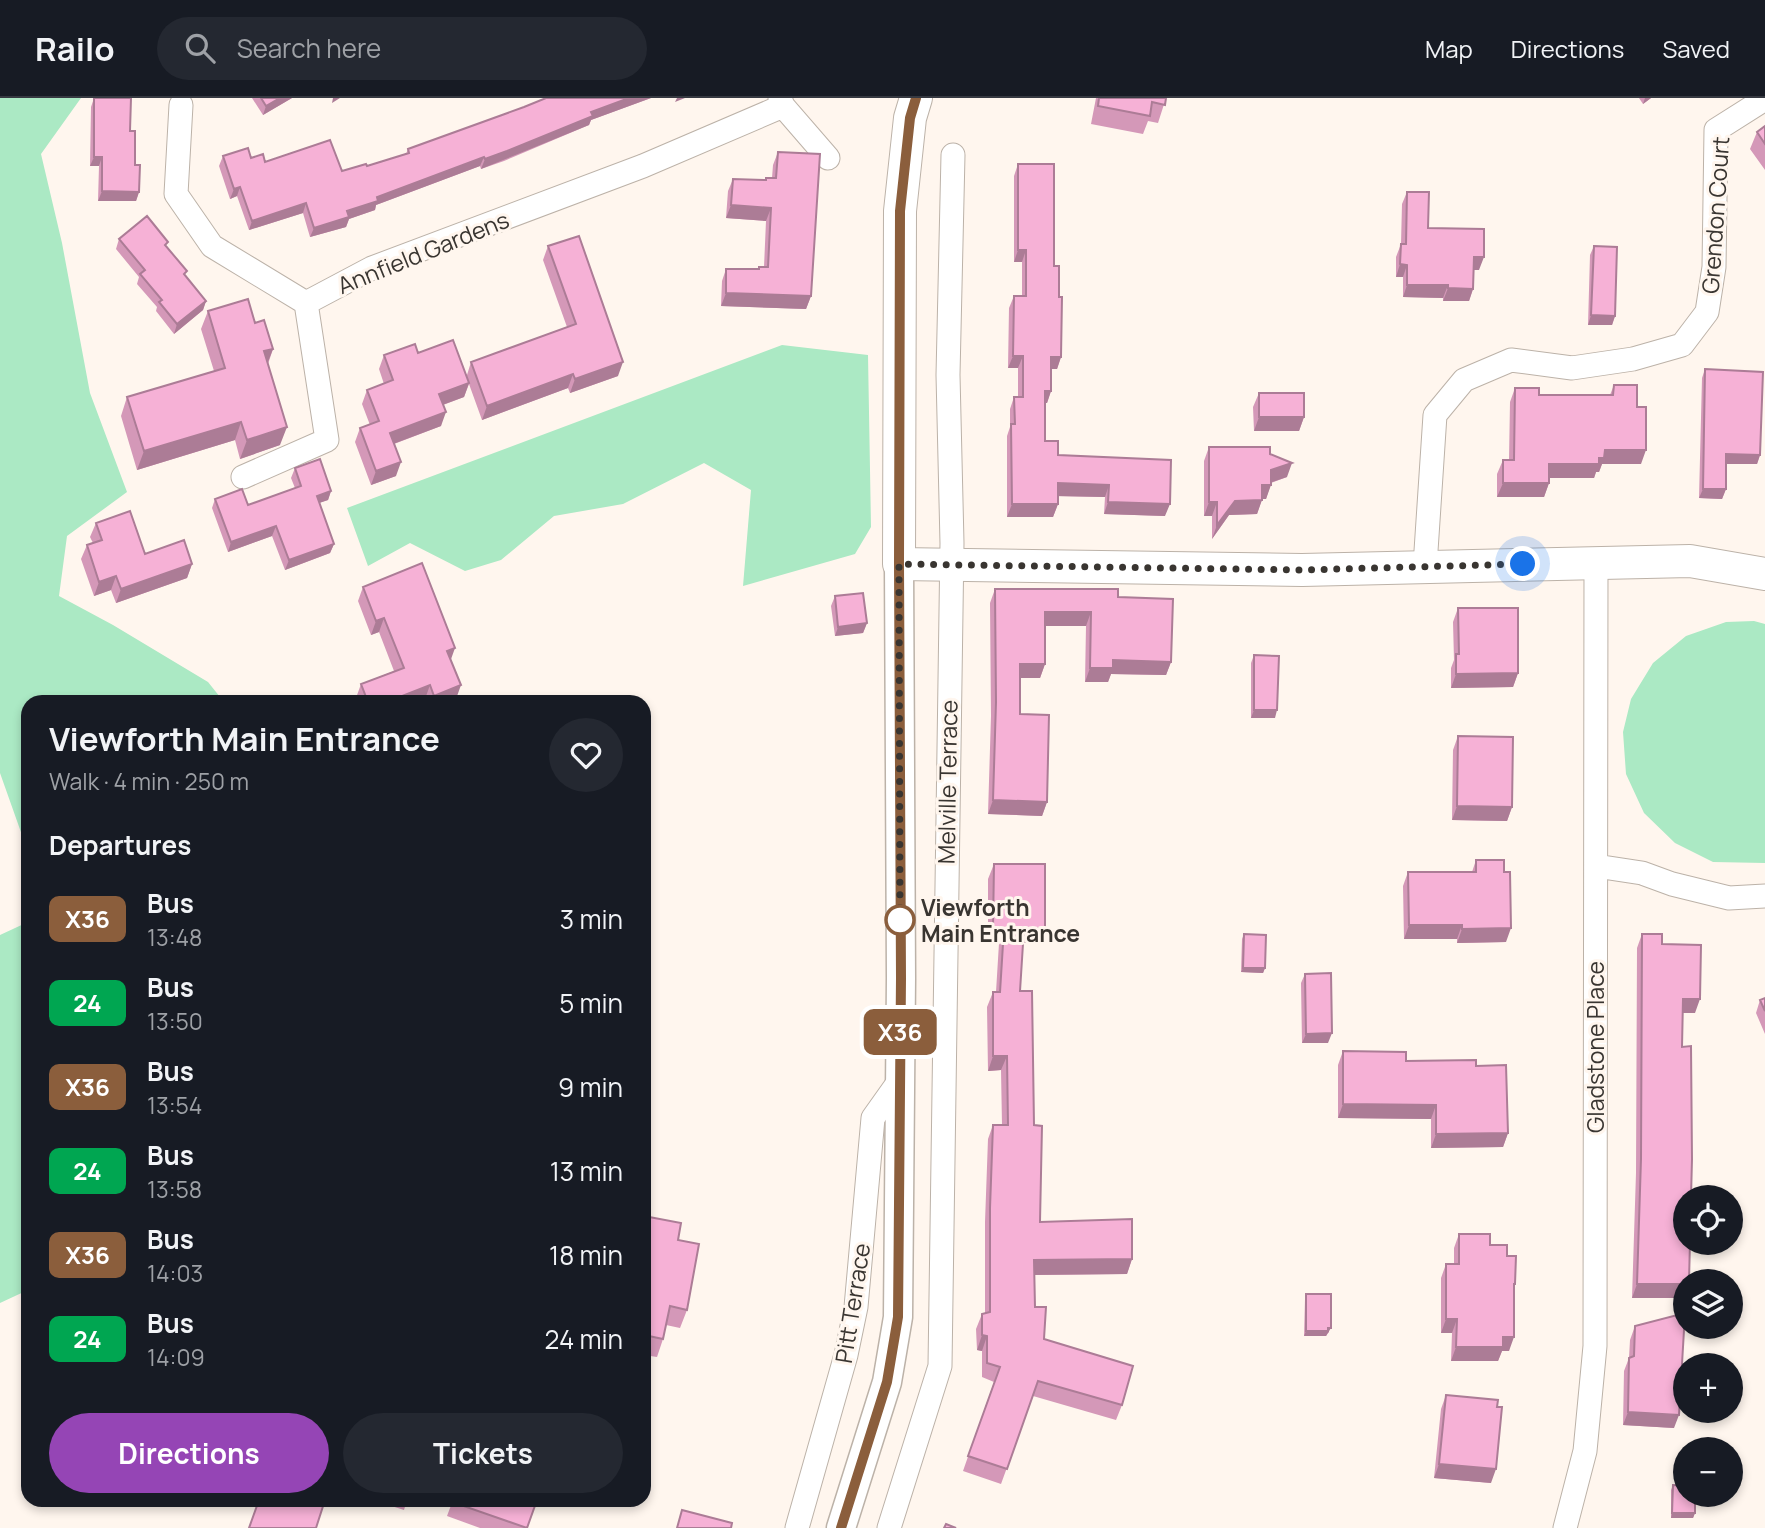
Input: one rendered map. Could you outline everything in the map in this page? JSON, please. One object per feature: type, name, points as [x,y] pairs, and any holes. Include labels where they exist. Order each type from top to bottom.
[{"type":"main road","points":[[916,98],[910,118],[900,211],[899,564],[1302,570],[1690,561],[1765,574]]},
{"type":"street","name":"Grendon Court","points":[[1425,566],[1435,415],[1464,380],[1511,360],[1572,368],[1633,359],[1682,345],[1707,312],[1713,279],[1716,130],[1765,99]]},
{"type":"street","points":[[781,102],[828,158]]},
{"type":"street","name":"Annfield Gardens","points":[[306,303],[372,268],[643,166],[781,102]]},
{"type":"street","points":[[181,106],[176,194],[212,246],[306,303],[327,440],[243,477]]},
{"type":"street","name":"Melville Terrace","points":[[888,1528],[940,1366],[952,544],[948,375],[953,155]]},
{"type":"street","name":"Gladstone Place","points":[[1565,1528],[1585,1451],[1595,1346],[1596,563]]},
{"type":"street","points":[[841,1528],[887,1382],[898,1317],[899,564]]},
{"type":"street","points":[[1596,866],[1642,873],[1672,884],[1729,898],[1765,896]]},
{"type":"street","name":"Pitt Terrace","points":[[797,1528],[846,1355],[856,1307],[873,1118],[900,1080]]},
{"type":"green space","points":[[0,98],[81,98],[41,154],[62,243],[90,393],[127,492],[67,536],[59,596],[208,682],[218,695],[21,695],[21,832],[0,773]]},
{"type":"green space","points":[[782,345],[868,355],[871,527],[855,554],[743,586],[751,490],[704,463],[623,504],[554,516],[501,560],[465,571],[410,543],[368,566],[347,508]]},
{"type":"green space","points":[[1754,621],[1765,624],[1765,863],[1713,862],[1675,843],[1644,813],[1626,774],[1623,732],[1631,699],[1653,663],[1686,636],[1726,622]]},
{"type":"green space","points":[[21,925],[21,1293],[0,1303],[0,935]]},
{"type":"building","points":[[94,98],[131,98],[130,131],[135,131],[135,165],[140,165],[139,192],[102,191],[102,157],[94,157]]},
{"type":"building","points":[[261,98],[280,98],[266,106]]},
{"type":"building","points":[[546,98],[629,98],[591,112],[593,116],[507,151],[377,197],[378,201],[347,211],[349,217],[314,228],[306,203],[252,221],[240,187],[234,189],[223,156],[248,148],[251,158],[263,154],[265,162],[330,140],[342,171],[409,153],[408,149]]},
{"type":"building","points":[[1099,98],[1166,98],[1165,105],[1152,102],[1150,116],[1098,106]]},
{"type":"building","points":[[1765,126],[1765,144],[1757,132]]},
{"type":"building","points":[[778,152],[820,154],[811,296],[726,293],[726,269],[768,267],[771,208],[731,205],[733,179],[776,178]]},
{"type":"building","points":[[1018,164],[1054,164],[1054,266],[1059,266],[1059,297],[1062,297],[1061,357],[1051,357],[1051,391],[1045,391],[1045,441],[1058,441],[1058,455],[1171,460],[1170,504],[1108,502],[1109,485],[1058,483],[1058,504],[1012,504],[1011,424],[1015,424],[1014,397],[1023,397],[1023,356],[1013,356],[1014,296],[1026,296],[1026,250],[1018,250]]},
{"type":"building","points":[[1407,192],[1429,192],[1428,228],[1484,229],[1484,257],[1474,257],[1473,289],[1448,288],[1448,285],[1407,285],[1407,265],[1400,264],[1401,244],[1406,244]]},
{"type":"building","points":[[147,216],[168,242],[165,245],[187,271],[184,274],[206,301],[177,324],[159,302],[162,300],[140,274],[145,270],[119,239]]},
{"type":"building","points":[[579,236],[623,362],[575,379],[573,374],[487,406],[471,362],[576,324],[548,246]]},
{"type":"building","points":[[1594,246],[1617,247],[1615,316],[1591,315]]},
{"type":"building","points":[[248,299],[255,323],[264,320],[273,349],[264,351],[287,427],[247,440],[241,422],[144,451],[127,397],[225,368],[208,311]]},
{"type":"building","points":[[453,340],[469,383],[439,394],[446,412],[390,433],[401,462],[376,471],[360,428],[379,421],[367,390],[393,380],[384,355],[415,344],[418,353]]},
{"type":"building","points":[[1705,369],[1763,372],[1760,455],[1726,454],[1726,489],[1703,489]]},
{"type":"building","points":[[1614,385],[1637,385],[1637,407],[1646,407],[1646,450],[1605,450],[1604,458],[1599,458],[1599,464],[1549,464],[1549,483],[1503,483],[1503,460],[1514,460],[1515,388],[1539,388],[1539,395],[1613,395]]},
{"type":"building","points":[[1259,393],[1304,393],[1304,417],[1259,417]]},
{"type":"building","points":[[1209,447],[1270,447],[1270,454],[1292,463],[1271,470],[1271,485],[1262,485],[1262,500],[1235,501],[1217,525],[1217,502],[1209,502]]},
{"type":"building","points":[[320,459],[331,491],[317,496],[334,544],[289,560],[276,526],[231,542],[215,499],[242,489],[248,505],[301,486],[295,468]]},
{"type":"building","points":[[130,511],[145,554],[184,540],[192,564],[121,589],[116,576],[99,582],[87,545],[102,540],[96,523]]},
{"type":"building","points":[[422,563],[455,648],[447,651],[461,685],[436,695],[434,695],[430,685],[405,695],[365,695],[361,684],[404,668],[384,618],[376,621],[363,587]]},
{"type":"building","points":[[995,589],[1118,589],[1118,597],[1173,599],[1171,662],[1113,660],[1113,668],[1090,668],[1091,612],[1045,612],[1045,664],[1020,664],[1020,714],[1049,715],[1047,802],[993,800]]},
{"type":"building","points":[[863,593],[867,623],[838,627],[835,596]]},
{"type":"building","points":[[1458,608],[1518,608],[1518,673],[1456,674],[1456,654],[1459,654]]},
{"type":"building","points":[[1254,655],[1279,656],[1277,710],[1254,710]]},
{"type":"building","points":[[1458,736],[1513,737],[1512,807],[1457,806]]},
{"type":"building","points":[[1476,860],[1504,860],[1504,872],[1510,872],[1511,928],[1462,929],[1462,925],[1409,925],[1408,872],[1476,872]]},
{"type":"building","points":[[994,864],[1045,864],[1045,928],[1024,928],[1020,991],[1032,991],[1034,1125],[1042,1126],[1040,1222],[1132,1219],[1132,1259],[1034,1260],[1035,1307],[1046,1307],[1044,1339],[1133,1366],[1122,1405],[1038,1381],[1007,1469],[968,1456],[1000,1367],[987,1363],[987,1336],[982,1335],[982,1314],[990,1312],[993,1125],[1008,1125],[1007,1056],[993,1056],[993,992],[1000,992],[1004,928],[993,928]]},
{"type":"building","points":[[1244,934],[1266,935],[1265,968],[1243,968]]},
{"type":"building","points":[[1642,934],[1662,934],[1662,944],[1701,945],[1700,999],[1683,999],[1682,1047],[1691,1046],[1691,1185],[1673,1185],[1673,1255],[1690,1255],[1689,1269],[1673,1269],[1673,1284],[1637,1284],[1641,1159]]},
{"type":"building","points":[[1331,973],[1332,1033],[1306,1034],[1305,974]]},
{"type":"building","points":[[1765,998],[1765,1011],[1760,1000]]},
{"type":"building","points":[[1343,1051],[1406,1052],[1406,1061],[1476,1060],[1476,1066],[1506,1065],[1508,1133],[1436,1134],[1436,1105],[1343,1104]]},
{"type":"building","points":[[651,1217],[681,1223],[678,1240],[699,1244],[687,1310],[670,1306],[663,1339],[651,1336]]},
{"type":"building","points":[[1459,1234],[1490,1234],[1490,1245],[1507,1245],[1507,1256],[1516,1256],[1514,1337],[1503,1337],[1503,1347],[1456,1347],[1457,1319],[1446,1319],[1446,1264],[1459,1264]]},
{"type":"building","points":[[1306,1294],[1331,1294],[1331,1328],[1328,1328],[1328,1331],[1306,1331]]},
{"type":"building","points":[[1673,1316],[1673,1339],[1683,1339],[1683,1353],[1673,1353],[1673,1415],[1628,1412],[1629,1358],[1634,1356],[1635,1326]]},
{"type":"building","points":[[1446,1395],[1498,1400],[1497,1407],[1502,1407],[1496,1469],[1439,1464]]},
{"type":"building","points":[[1673,1485],[1673,1507],[1695,1507],[1695,1513],[1672,1513]]},
{"type":"building","points":[[256,1507],[323,1507],[316,1528],[249,1528]]},
{"type":"building","points":[[466,1507],[534,1507],[527,1528]]},
{"type":"building","points":[[682,1510],[732,1523],[731,1528],[677,1528]]},
{"type":"bus line","name":"X36","points":[[841,1528],[887,1382],[898,1317],[901,978],[900,211],[910,118],[916,98]]},
{"type":"place","name":"Viewforth Main Entrance","points":[[900,920]]},
{"type":"route","points":[[900,920],[899,564],[1302,570],[1523,564]]}]
